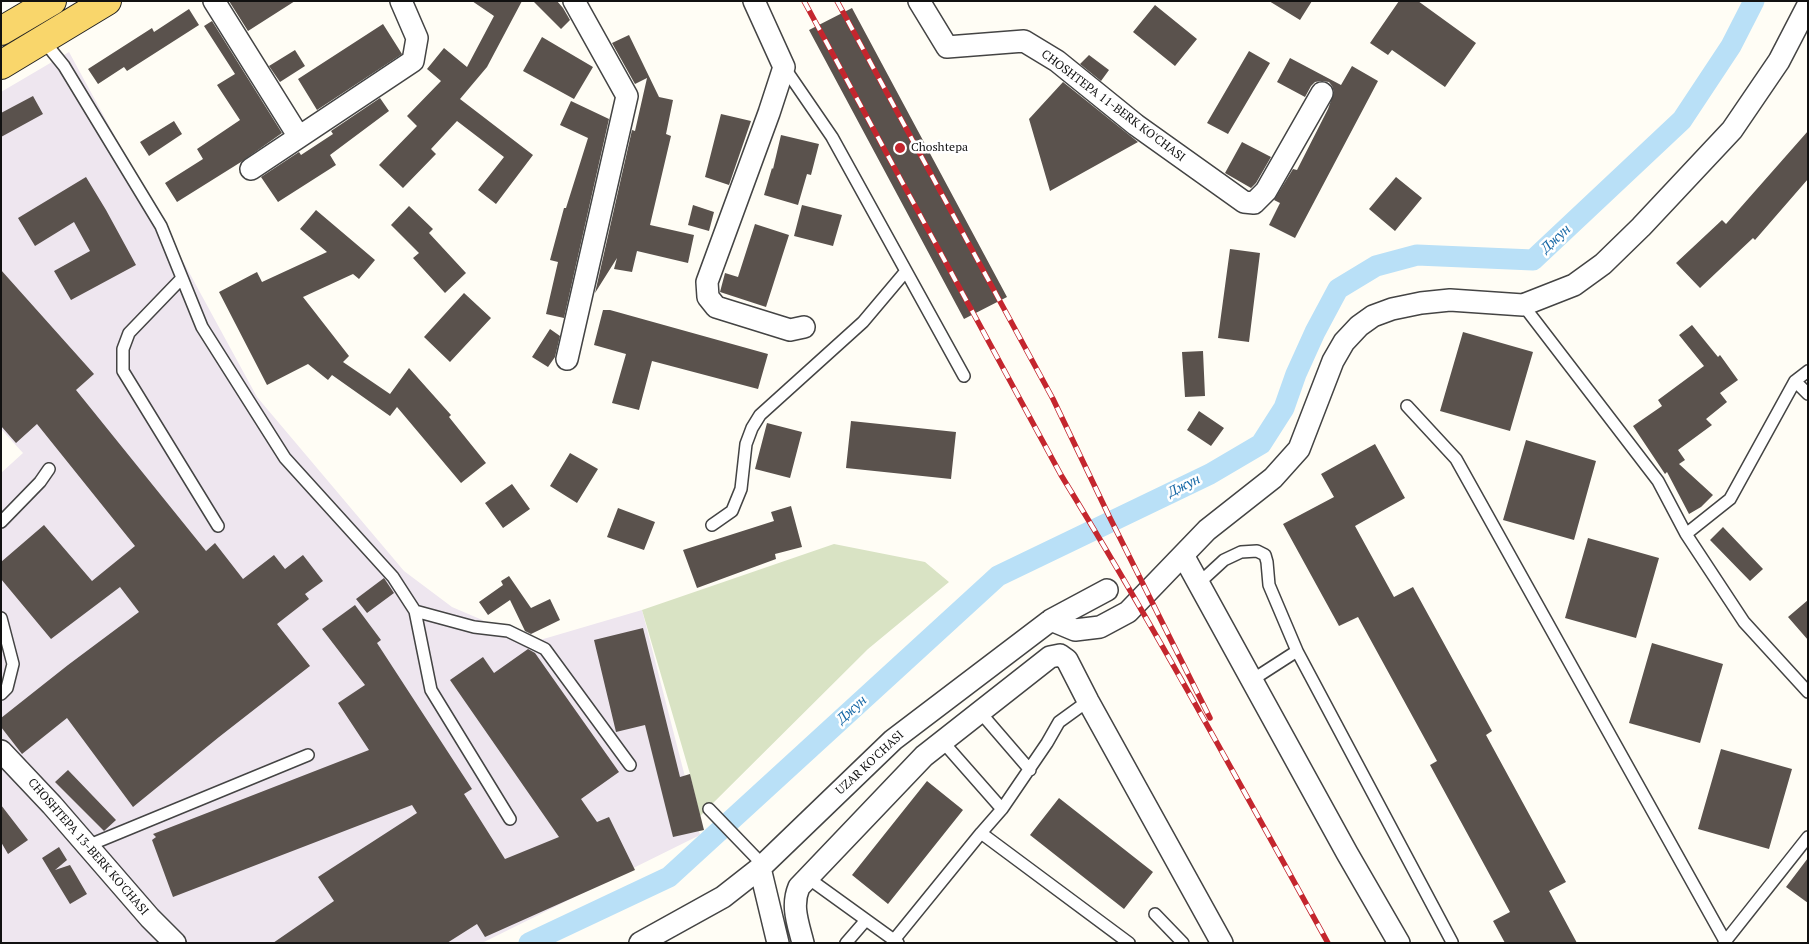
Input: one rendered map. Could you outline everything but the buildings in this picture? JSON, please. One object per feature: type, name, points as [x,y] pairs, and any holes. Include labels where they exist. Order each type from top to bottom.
[{"type":"main road","points":[[1,31],[52,1]]},
{"type":"main road","points":[[1,65],[108,1]]},
{"type":"street","points":[[214,1],[299,137]]},
{"type":"street","points":[[251,169],[413,61],[418,38],[401,1]]},
{"type":"street","points":[[567,359],[627,96],[574,1]]},
{"type":"street","points":[[754,1],[784,67],[770,113],[707,282],[708,297],[716,307],[725,310],[790,330],[804,327]]},
{"type":"street","name":"CHOSHTEPA 11-BERK KO'CHASI","points":[[919,1],[947,47],[1024,41],[1057,60],[1136,125],[1244,202],[1254,202],[1266,192],[1322,93]]},
{"type":"street","points":[[1055,622],[1075,630],[1100,627],[1128,612],[1208,530],[1273,478],[1298,449],[1334,361],[1344,342],[1358,326],[1373,316],[1392,309],[1450,300],[1523,305],[1574,285],[1603,264],[1641,227],[1732,130],[1779,61],[1808,6]]},
{"type":"street","points":[[1184,555],[1347,853],[1399,943]]},
{"type":"street","name":"UZAR KO'CHASI","points":[[640,943],[723,897],[758,862],[893,740],[1055,622],[1106,590]]},
{"type":"street","points":[[1055,622],[1060,655],[1067,660],[1222,943]]},
{"type":"street","points":[[803,943],[795,897],[799,886],[924,756],[1050,657],[1060,655]]},
{"type":"street","name":"CHOSHTEPA 13-BERK KO'CHASI","points":[[1,750],[150,918],[175,943]]},
{"type":"street","points":[[758,862],[778,943]]},
{"type":"lane","points":[[43,40],[64,66],[161,226],[202,327],[285,458],[393,576],[415,611],[431,690],[510,820]]},
{"type":"lane","points":[[784,67],[832,137],[964,376]]},
{"type":"lane","points":[[712,525],[732,511],[741,489],[746,444],[752,428],[760,416],[863,322],[906,271]]},
{"type":"lane","points":[[182,278],[129,333],[123,349],[123,371],[218,526]]},
{"type":"lane","points":[[1523,305],[1658,482],[1686,534],[1744,622],[1808,692]]},
{"type":"lane","points":[[1686,534],[1730,499],[1795,380],[1808,371]]},
{"type":"lane","points":[[1795,380],[1808,394]]},
{"type":"lane","points":[[1406,406],[1456,459],[1725,942],[1808,837]]},
{"type":"lane","points":[[1,522],[40,482],[49,469]]},
{"type":"lane","points":[[1199,583],[1224,560],[1241,552],[1257,551],[1265,555],[1268,562],[1269,585],[1297,651],[1452,942]]},
{"type":"lane","points":[[415,611],[474,627],[508,632],[545,649],[630,765]]},
{"type":"lane","points":[[1,618],[13,664],[7,688],[1,694]]},
{"type":"lane","points":[[1252,680],[1297,651]]},
{"type":"lane","points":[[808,878],[896,942],[981,833],[1002,810],[1030,770],[1059,722],[1088,701]]},
{"type":"lane","points":[[980,712],[1030,770]]},
{"type":"lane","points":[[943,742],[1002,810]]},
{"type":"lane","points":[[88,846],[308,755]]},
{"type":"lane","points":[[709,809],[758,862]]},
{"type":"lane","points":[[981,833],[1115,938],[1129,943]]},
{"type":"lane","points":[[1155,914],[1183,943]]},
{"type":"lane","points":[[846,943],[866,920]]},
{"type":"shaded area","points":[[69,52],[257,397],[404,571],[452,607],[508,631],[523,645],[642,610],[700,835],[482,943],[1,943],[1,473],[23,453],[1,429],[1,92]]},
{"type":"green space","points":[[834,544],[925,562],[949,582],[868,649],[700,816],[690,774],[642,610]]},
{"type":"waterway","name":"Джун","points":[[529,943],[669,877],[998,576],[1210,474],[1261,444],[1284,408],[1296,374],[1315,332],[1338,289],[1376,266],[1417,255],[1533,260],[1682,120],[1731,46],[1754,1]]},
{"type":"railway","points":[[804,1],[1061,475],[1164,649],[1328,943]]},
{"type":"railway","points":[[837,1],[1053,399],[1210,718]]},
{"type":"place","name":"Choshtepa","points":[[900,148]]}]
